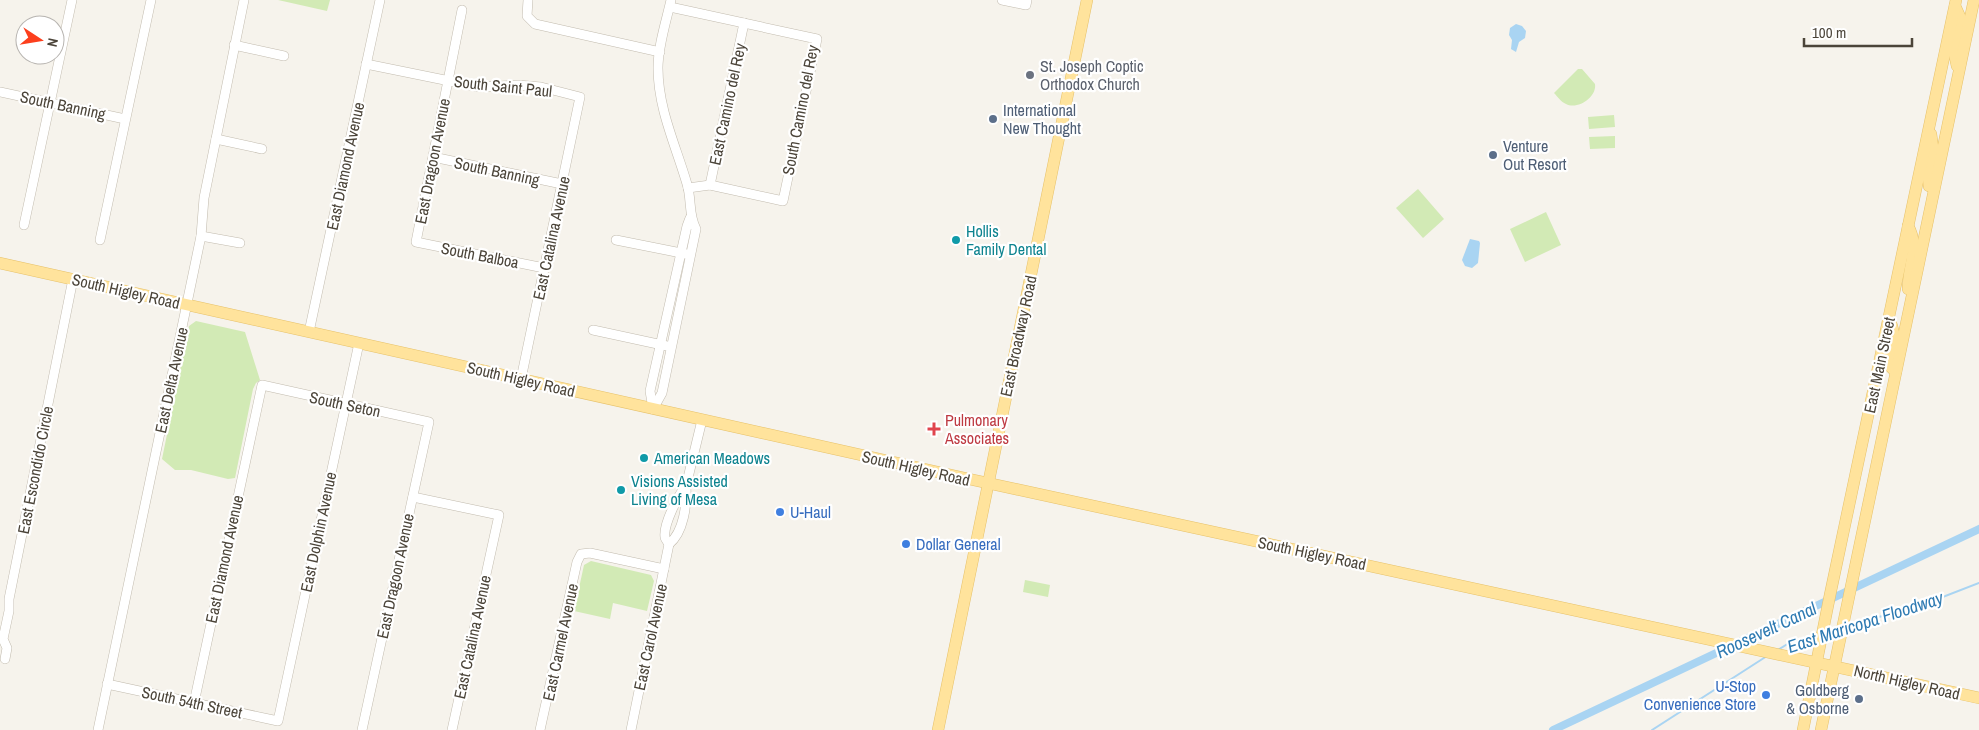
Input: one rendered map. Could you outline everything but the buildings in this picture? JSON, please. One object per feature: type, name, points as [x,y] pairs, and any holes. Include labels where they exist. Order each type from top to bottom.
[{"type":"main road","name":"East Broadway Road","points":[[938,730],[1087,0]]},
{"type":"main road","points":[[1959,73],[1954,52],[1964,3]]},
{"type":"main road","name":"East Main Street","points":[[1821,730],[1959,73],[1964,3]]},
{"type":"main road","name":"East Main Street","points":[[1803,730],[1930,125],[1964,3]]},
{"type":"main road","points":[[1930,125],[1933,149],[1928,179],[1929,186],[1934,188]]},
{"type":"main road","points":[[1908,226],[1914,240],[1908,275],[1909,308]]},
{"type":"main road","name":"South Higley Road","points":[[0,263],[988,483],[1834,666]]},
{"type":"main road","points":[[1889,317],[1894,335],[1889,364],[1890,368],[1896,371]]},
{"type":"main road","name":"North Higley Road","points":[[1834,666],[1979,698]]},
{"type":"street","points":[[24,225],[72,0]]},
{"type":"street","points":[[100,240],[150,0]]},
{"type":"street","name":"East Delta Avenue","points":[[98,730],[201,236],[204,198],[244,0]]},
{"type":"street","name":"East Diamond Avenue","points":[[309,332],[380,0]]},
{"type":"street","points":[[528,0],[527,16],[535,24],[660,52]]},
{"type":"street","points":[[1002,0],[1027,3]]},
{"type":"street","name":"South Camino del Rey","points":[[653,409],[650,391],[690,218],[688,188],[666,122],[660,92],[660,52],[671,4],[817,39],[783,201],[710,185],[688,188]]},
{"type":"street","name":"East Dragoon Avenue","points":[[416,242],[462,10]]},
{"type":"street","name":"East Camino del Rey","points":[[710,185],[744,23]]},
{"type":"street","points":[[234,45],[284,56]]},
{"type":"street","name":"South Saint Paul","points":[[366,64],[479,87],[518,85],[541,87],[580,97]]},
{"type":"street","name":"South Banning","points":[[0,92],[126,119]]},
{"type":"street","name":"East Catalina Avenue","points":[[521,379],[580,97]]},
{"type":"street","points":[[216,139],[262,149]]},
{"type":"street","name":"South Banning","points":[[432,157],[562,184]]},
{"type":"street","name":"South Camino del Rey","points":[[653,409],[662,393],[691,255],[696,229],[690,218]]},
{"type":"street","points":[[201,236],[240,243]]},
{"type":"street","points":[[616,240],[691,255]]},
{"type":"street","name":"South Balboa","points":[[416,242],[544,268]]},
{"type":"street","name":"East Escondido Circle","points":[[5,659],[7,648],[4,639],[9,599],[73,279]]},
{"type":"street","points":[[593,330],[672,347]]},
{"type":"street","name":"East Dolphin Avenue","points":[[278,721],[359,343]]},
{"type":"street","name":"East Diamond Avenue","points":[[194,702],[262,385]]},
{"type":"street","name":"South Seton","points":[[262,385],[429,422]]},
{"type":"street","name":"East Carol Avenue","points":[[631,730],[669,544],[665,537],[668,521],[679,493],[686,486],[702,420]]},
{"type":"street","name":"East Dragoon Avenue","points":[[362,730],[429,422]]},
{"type":"street","name":"East Catalina Avenue","points":[[412,497],[499,516],[452,730]]},
{"type":"street","name":"East Carmel Avenue","points":[[540,730],[577,562],[581,554],[590,553],[664,569]]},
{"type":"street","name":"South 54th Street","points":[[107,684],[278,721]]},
{"type":"green space","points":[[278,0],[330,0],[327,11]]},
{"type":"green space","points":[[1578,69],[1582,69],[1595,84],[1595,89],[1590,98],[1581,104],[1566,104],[1554,93]]},
{"type":"green space","points":[[1614,115],[1615,127],[1589,129],[1588,117]]},
{"type":"green space","points":[[1615,136],[1615,148],[1590,149],[1589,137]]},
{"type":"green space","points":[[1418,189],[1444,219],[1423,238],[1396,208]]},
{"type":"green space","points":[[1546,212],[1561,245],[1525,262],[1510,229]]},
{"type":"green space","points":[[196,321],[245,332],[260,380],[253,389],[235,478],[228,479],[191,470],[175,470],[162,459],[189,326]]},
{"type":"green space","points":[[591,561],[651,575],[654,581],[647,611],[613,603],[610,619],[574,611],[584,565]]},
{"type":"green space","points":[[1025,580],[1050,585],[1048,597],[1023,592]]},
{"type":"water","points":[[1516,24],[1522,26],[1526,31],[1525,38],[1519,42],[1516,52],[1511,49],[1512,40],[1509,35],[1510,28]]},
{"type":"water","points":[[1470,239],[1480,243],[1478,263],[1472,268],[1465,266],[1462,260]]},
{"type":"waterway","name":"Roosevelt Canal","points":[[1553,730],[1979,529]]},
{"type":"waterway","name":"East Maricopa Floodway","points":[[1848,625],[1917,607],[1979,583]]},
{"type":"waterway","name":"East Maricopa Floodway","points":[[1827,632],[1839,628]]},
{"type":"waterway","name":"East Maricopa Floodway","points":[[1778,650],[1789,643],[1817,634]]},
{"type":"waterway","name":"East Maricopa Floodway","points":[[1652,730],[1767,656]]},
{"type":"place","name":"St. Joseph Coptic Orthodox Church","points":[[1030,75]]},
{"type":"place","name":"International New Thought","points":[[993,119]]},
{"type":"place","name":"Venture Out Resort","points":[[1493,155]]},
{"type":"place","name":"Hollis Family Dental","points":[[956,240]]},
{"type":"place","name":"Pulmonary Associates","points":[[934,429]]},
{"type":"place","name":"American Meadows","points":[[644,458]]},
{"type":"place","name":"Visions Assisted Living of Mesa","points":[[621,490]]},
{"type":"place","name":"U-Haul","points":[[780,512]]},
{"type":"place","name":"Dollar General","points":[[906,544]]},
{"type":"place","name":"U-Stop Convenience Store","points":[[1766,695]]},
{"type":"place","name":"Goldberg & Osborne","points":[[1859,699]]}]
